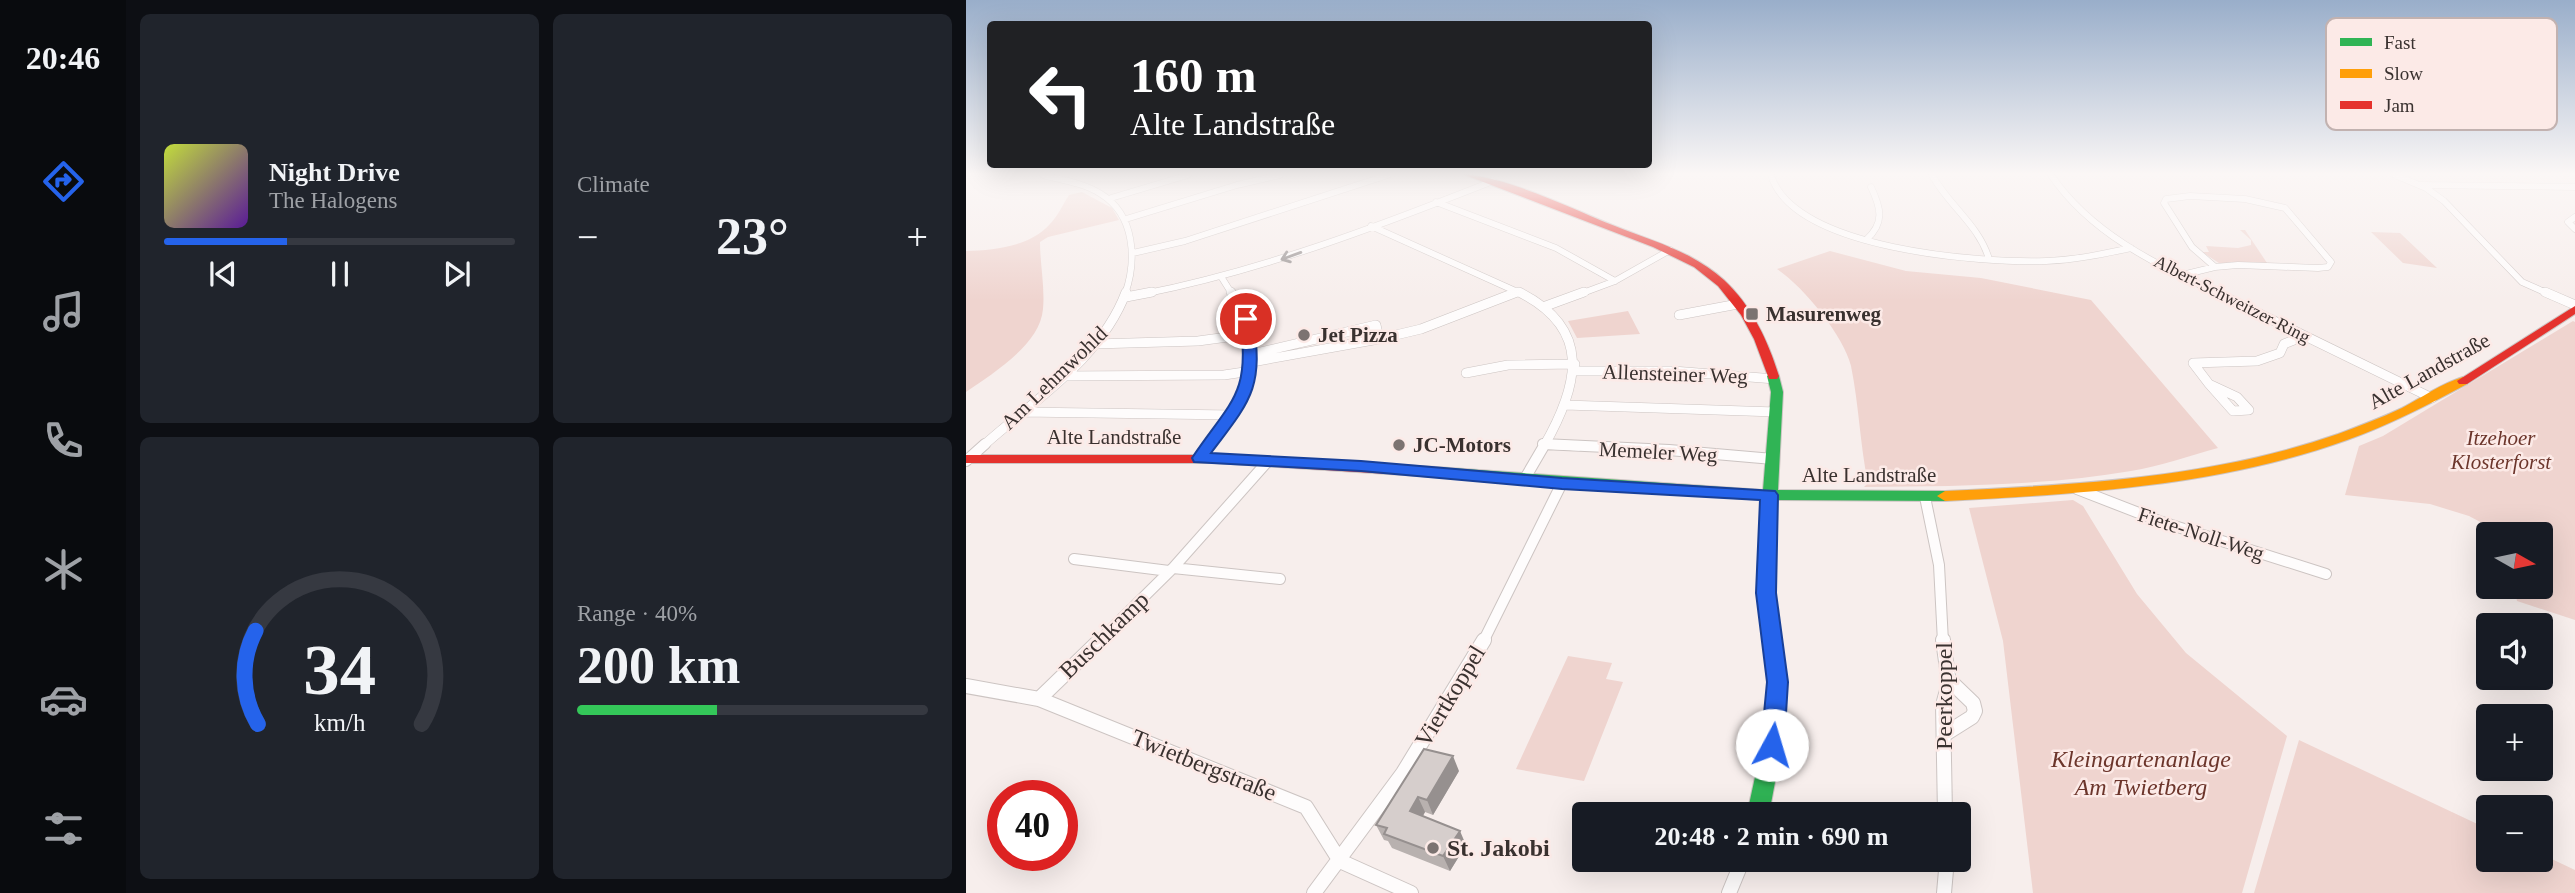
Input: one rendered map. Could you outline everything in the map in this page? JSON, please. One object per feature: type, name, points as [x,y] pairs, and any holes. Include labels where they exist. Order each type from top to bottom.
[{"type":"street","points":[[1126,219],[1134,217]]},
{"type":"street","points":[[1133,253],[1185,241],[1260,217]]},
{"type":"street","points":[[1126,297],[1222,278],[1396,217]]},
{"type":"street","points":[[1474,217],[1556,248],[1615,281]]},
{"type":"street","points":[[1585,217],[1670,250],[1719,281],[1763,341],[1775,379],[1776,412],[1769,495],[1766,593],[1775,653],[1777,694],[1770,759],[1761,802]]},
{"type":"street","points":[[1810,217],[1833,229],[1866,240],[1920,251],[1989,259],[2050,261],[2131,248]]},
{"type":"street","points":[[1866,240],[1876,230],[1881,217]]},
{"type":"street","points":[[1963,217],[1980,235],[1989,259]]},
{"type":"street","name":"Albert-Schweitzer-Ring","points":[[2085,217],[2131,248],[2182,275],[2432,398]]},
{"type":"street","points":[[2173,217],[2189,243],[2215,267]]},
{"type":"street","points":[[2182,275],[2215,267],[2245,265],[2328,267],[2331,262],[2292,217]]},
{"type":"street","points":[[2460,217],[2522,282],[2573,312]]},
{"type":"street","points":[[2575,217],[2568,222],[2575,229]]},
{"type":"street","name":"Am Lehmwohld","points":[[967,460],[1063,376],[1095,344],[1126,297],[1133,253],[1126,219]]},
{"type":"street","points":[[1371,226],[1449,258],[1517,292],[1544,307],[1557,321],[1569,341],[1575,368],[1565,405],[1524,481]]},
{"type":"street","points":[[1544,307],[1615,281],[1670,250]]},
{"type":"street","points":[[1200,458],[1233,415],[1243,397],[1251,363],[1250,334],[1244,312],[1222,278]]},
{"type":"street","points":[[1251,363],[1421,330],[1517,292]]},
{"type":"street","points":[[1679,315],[1738,304]]},
{"type":"street","name":"Alte Landstraße","points":[[967,460],[1200,458],[1769,495],[1925,497],[2077,489],[2146,481],[2247,463],[2373,426],[2432,398],[2573,312]]},
{"type":"street","points":[[1063,376],[1219,375],[1376,325],[1379,339]]},
{"type":"street","points":[[1095,344],[1194,342],[1250,334]]},
{"type":"street","points":[[2208,384],[2193,363],[2223,359],[2257,361],[2280,353],[2285,344],[2304,336]]},
{"type":"street","name":"Allensteiner Weg","points":[[1466,373],[1508,365],[1673,371],[1775,379]]},
{"type":"street","name":"Memeler Weg","points":[[1565,405],[1776,412]]},
{"type":"street","points":[[1022,412],[1233,415]]},
{"type":"street","name":"Memeler Weg","points":[[1543,444],[1669,450],[1773,459]]},
{"type":"street","name":"Buschkamp","points":[[1039,699],[1171,569],[1268,461]]},
{"type":"street","name":"Viertkoppel","points":[[1314,893],[1394,786],[1468,667],[1562,483]]},
{"type":"street","name":"Fiete-Noll-Weg","points":[[2077,489],[2162,522],[2326,575]]},
{"type":"street","name":"Peerkoppel","points":[[1925,497],[1939,565],[1938,581],[1948,679],[1943,705],[1945,802]]},
{"type":"street","name":"Buschkamp","points":[[1074,559],[1280,579]]},
{"type":"street","points":[[1945,734],[1975,711],[1973,703],[1948,679]]},
{"type":"street","name":"Twietbergstraße","points":[[966,687],[1039,699],[1306,807],[1340,861]]},
{"type":"street","points":[[1340,861],[1410,893]]},
{"type":"street","points":[[1729,893],[1738,872]]},
{"type":"street","points":[[1944,893],[1946,872]]},
{"type":"green space","points":[[1056,217],[1117,217],[1119,220],[1048,237],[1040,242],[1043,309],[1040,322],[1034,334],[1014,357],[966,392],[966,251],[1011,246],[1032,238]]},
{"type":"green space","points":[[2240,230],[2245,230],[2267,263],[2219,263],[2202,252],[2209,252],[2206,246],[2238,248],[2251,245],[2251,240]]},
{"type":"green space","points":[[2371,232],[2400,233],[2437,268],[2403,263]]},
{"type":"green space","points":[[1830,251],[1906,271],[1981,278],[2091,300],[2218,448],[2142,469],[2065,480],[1864,487],[1868,483],[1854,381],[1847,354],[1810,299],[1777,269]]},
{"type":"green space","points":[[1628,311],[1640,334],[1577,338],[1568,321]]},
{"type":"green space","name":"Itzehoer Klosterforst","points":[[2575,322],[2575,620],[2517,601],[2553,599],[2553,522],[2480,522],[2430,504],[2345,495],[2359,446],[2383,436]]},
{"type":"green space","name":"Kleingartenanlage Am Twietberg","points":[[2073,500],[2083,506],[2137,594],[2186,653],[2287,736],[2242,893],[2033,893],[2003,641],[1969,508]]},
{"type":"green space","points":[[1568,656],[1612,663],[1606,679],[1623,682],[1584,781],[1516,769]]},
{"type":"green space","points":[[2299,740],[2476,823],[2476,872],[2553,872],[2553,860],[2575,870],[2575,893],[2254,893]]},
{"type":"building","points":[[1424,749],[1453,756],[1427,800],[1418,797],[1410,811],[1460,831],[1443,856],[1384,834],[1387,828],[1376,825]]},
{"type":"traffic: fast","points":[[1760,802],[1772,745],[1777,682],[1765,575],[1777,392],[1773,376]]},
{"type":"traffic: fast","points":[[1436,472],[1754,494],[1818,497],[1945,496]]},
{"type":"traffic: slow","points":[[1945,496],[2078,488],[2212,471],[2278,456],[2342,437],[2404,412],[2463,381]]},
{"type":"traffic: jam","points":[[1584,217],[1671,251],[1711,274],[1747,315],[1760,339],[1773,376]]},
{"type":"traffic: jam","points":[[2463,381],[2575,309]]},
{"type":"traffic: jam","points":[[966,459],[1215,459],[1436,472]]},
{"type":"place","name":"Masurenweg","points":[[1752,314]]},
{"type":"place","name":"Jet Pizza","points":[[1304,335]]},
{"type":"place","name":"JC-Motors","points":[[1399,445]]},
{"type":"place","name":"St. Jakobi","points":[[1433,848]]},
{"type":"route","points":[[1246,319],[1252,354],[1249,382],[1236,409],[1200,458],[1361,466],[1562,483],[1769,495],[1766,593],[1777,682],[1772,745]]}]
